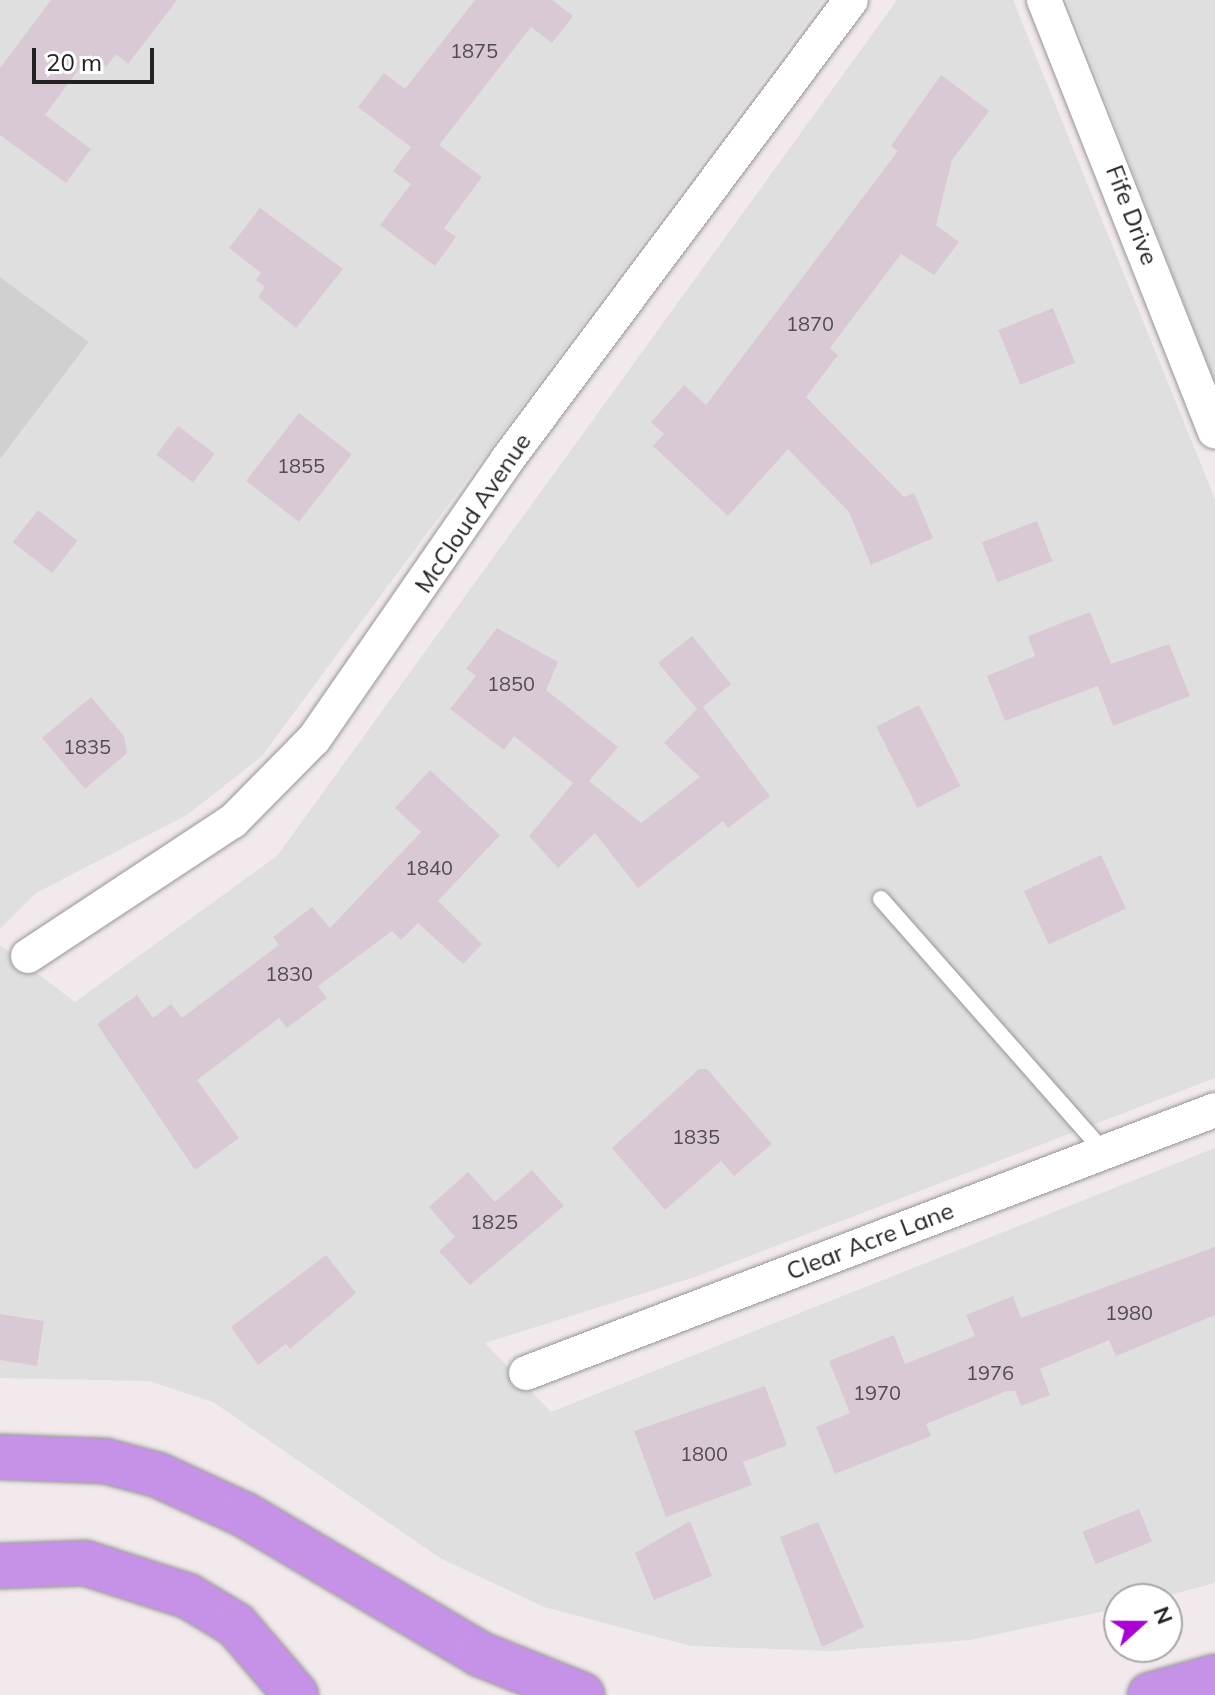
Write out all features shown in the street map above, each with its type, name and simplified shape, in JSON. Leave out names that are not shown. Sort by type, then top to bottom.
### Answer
[{"type":"highway","points":[[0,1457],[105,1461],[158,1475],[245,1515],[480,1654],[582,1695]]},
{"type":"highway","points":[[0,1566],[85,1563],[188,1596],[236,1625],[296,1695]]},
{"type":"highway","points":[[1150,1695],[1215,1677]]},
{"type":"street","name":"McCloud Avenue","points":[[28,956],[233,821],[314,739],[507,460],[851,0]]},
{"type":"street","name":"Fife Drive","points":[[1044,0],[1215,431]]},
{"type":"street","name":"Clear Acre Lane","points":[[526,1373],[1215,1110]]},
{"type":"lane","points":[[881,899],[1103,1151]]},
{"type":"shaded area","points":[[0,0],[823,0],[261,757],[187,815],[36,893],[0,929],[0,459],[89,342],[0,277]]},
{"type":"shaded area","points":[[897,0],[1013,0],[1215,499],[1215,1078],[695,1277],[485,1343],[551,1412],[1215,1148],[1215,1583],[1183,1591],[1183,1583],[1103,1583],[1103,1611],[970,1640],[830,1651],[691,1646],[544,1607],[440,1558],[213,1402],[149,1381],[0,1378],[0,945],[75,1002],[277,856]]},
{"type":"shaded area","points":[[1067,0],[1215,0],[1215,383]]},
{"type":"shaded area","points":[[0,277],[89,342],[0,459]]},
{"type":"building","points":[[51,0],[177,0],[128,64],[116,54],[106,67],[90,54],[45,115],[91,149],[66,183],[0,135],[0,68]]},
{"type":"building","points":[[475,0],[552,0],[573,16],[552,43],[531,27],[439,145],[482,177],[444,228],[456,237],[435,266],[380,225],[411,184],[393,171],[411,147],[358,107],[384,73],[405,89]]},
{"type":"building","points":[[941,75],[989,111],[952,160],[936,225],[959,242],[934,275],[901,254],[830,348],[838,355],[806,397],[904,497],[914,493],[933,538],[871,565],[849,512],[788,449],[728,516],[653,446],[664,434],[651,422],[684,385],[706,405],[898,151],[891,146]]},
{"type":"building","points":[[260,208],[343,269],[296,328],[258,297],[265,287],[256,280],[261,273],[229,248]]},
{"type":"building","points":[[1053,308],[1075,363],[1020,385],[998,330]]},
{"type":"building","points":[[299,413],[352,454],[299,522],[246,481]]},
{"type":"building","points":[[178,426],[215,454],[193,482],[156,455]]},
{"type":"building","points":[[38,510],[77,541],[52,573],[13,542]]},
{"type":"building","points":[[1037,521],[1052,561],[997,582],[982,542]]},
{"type":"building","points":[[1090,612],[1111,664],[1169,644],[1190,696],[1113,726],[1098,686],[1005,721],[987,676],[1035,656],[1028,636]]},
{"type":"building","points":[[497,628],[558,662],[546,690],[618,747],[589,781],[641,823],[700,777],[664,743],[697,709],[658,663],[692,636],[731,684],[703,707],[770,796],[728,828],[723,821],[638,888],[595,833],[558,868],[529,836],[573,783],[514,736],[504,750],[450,709],[476,676],[466,669]]},
{"type":"building","points":[[91,697],[124,736],[127,753],[85,789],[42,738]]},
{"type":"building","points":[[919,705],[960,786],[918,808],[876,727]]},
{"type":"building","points":[[430,770],[500,835],[438,901],[482,944],[463,964],[418,923],[401,940],[392,931],[318,986],[327,998],[287,1028],[279,1018],[197,1080],[239,1138],[195,1170],[97,1024],[137,995],[153,1018],[171,1004],[182,1018],[279,945],[273,937],[312,907],[330,928],[421,832],[395,808]]},
{"type":"building","points":[[1101,855],[1126,908],[1049,944],[1024,891]]},
{"type":"building","points":[[699,1069],[707,1069],[772,1144],[734,1176],[721,1161],[665,1210],[612,1148]]},
{"type":"building","points":[[532,1170],[564,1206],[470,1285],[439,1251],[455,1237],[429,1207],[468,1172],[495,1202]]},
{"type":"building","points":[[1215,1247],[1215,1315],[1116,1356],[1109,1340],[1040,1369],[1050,1395],[1021,1406],[1015,1391],[1007,1391],[926,1424],[931,1436],[835,1474],[816,1427],[850,1413],[829,1361],[894,1335],[905,1364],[975,1336],[966,1315],[1013,1296],[1021,1318]]},
{"type":"building","points":[[326,1255],[356,1293],[290,1349],[286,1344],[258,1365],[231,1327]]},
{"type":"building","points":[[0,1314],[44,1321],[37,1366],[0,1360]]},
{"type":"building","points":[[765,1386],[787,1445],[743,1462],[752,1485],[666,1517],[634,1431]]},
{"type":"building","points":[[1139,1509],[1152,1541],[1096,1564],[1082,1532]]},
{"type":"building","points":[[690,1521],[712,1576],[654,1600],[635,1553]]},
{"type":"building","points":[[818,1522],[864,1627],[822,1647],[780,1537]]}]
